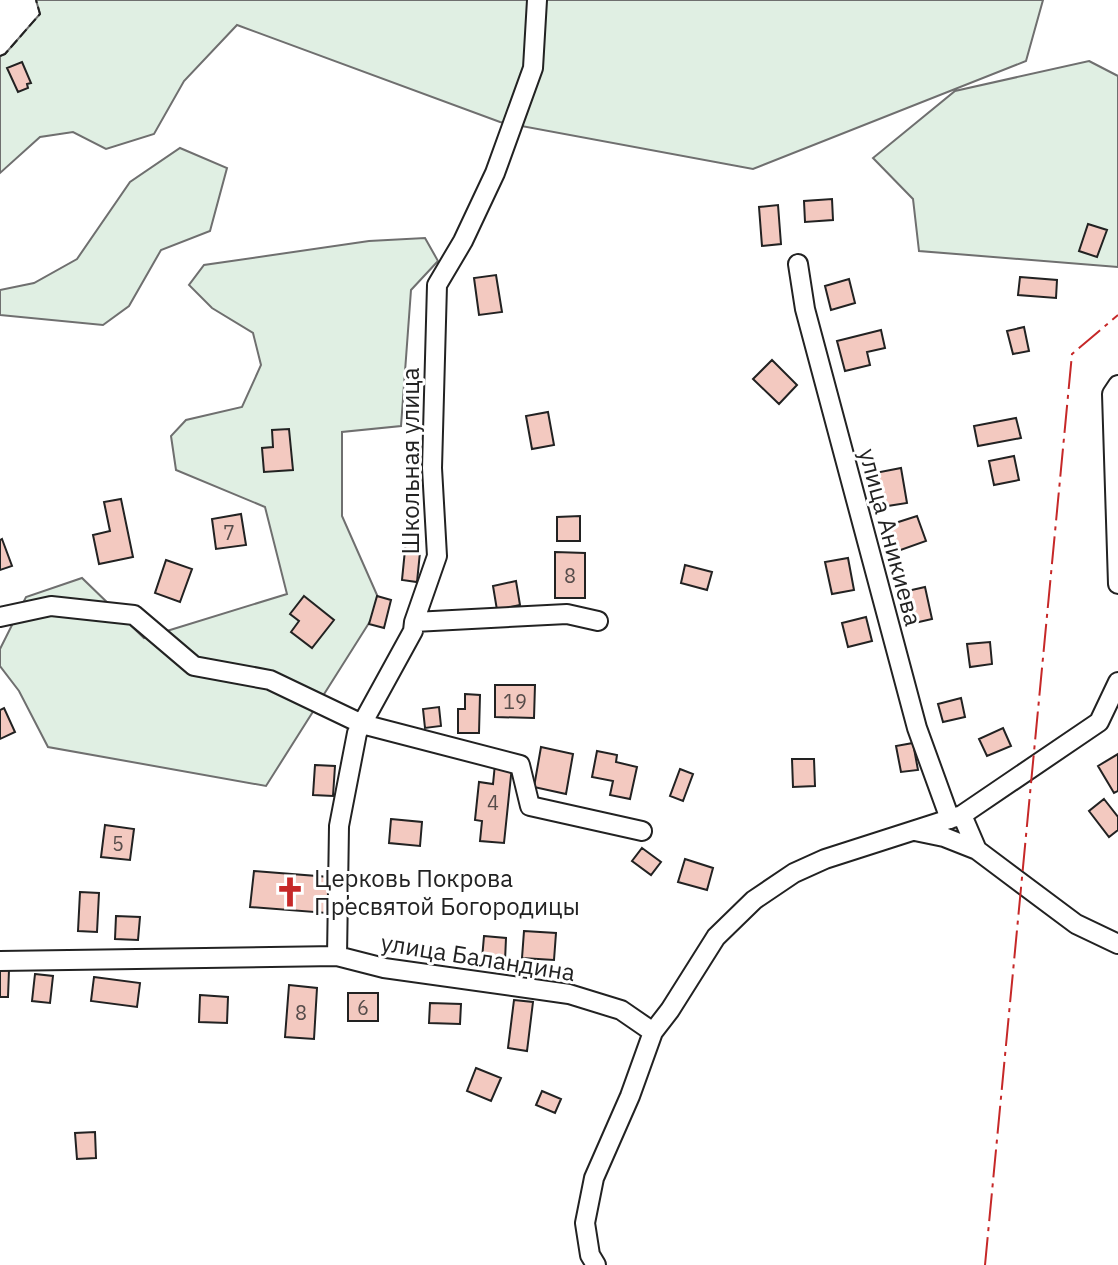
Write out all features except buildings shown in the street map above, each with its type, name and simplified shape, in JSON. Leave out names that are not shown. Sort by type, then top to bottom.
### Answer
[{"type":"street","name":"Школьная улица","points":[[337,956],[339,826],[357,733],[413,631],[437,556],[432,468],[437,285],[463,241],[495,173],[533,68],[537,0]]},
{"type":"street","name":"улица Аникиева","points":[[798,264],[805,309],[917,728],[956,817],[977,850]]},
{"type":"street","points":[[1118,385],[1112,394],[1118,584]]},
{"type":"street","points":[[0,617],[51,606],[134,615],[194,666],[270,680],[362,724],[520,765],[530,806],[642,831]]},
{"type":"street","points":[[414,622],[567,614],[598,621]]},
{"type":"street","points":[[596,1265],[590,1255],[585,1223],[594,1178],[630,1096],[653,1032],[716,937],[754,900],[794,873],[825,859],[956,817],[1099,722],[1114,702],[1118,682]]},
{"type":"street","points":[[913,831],[944,837],[977,850],[1076,924],[1118,944]]},
{"type":"street","name":"улица Баландина","points":[[0,961],[337,956],[384,968],[569,994],[621,1010],[653,1032]]},
{"type":"green space","points":[[36,0],[1043,0],[1026,61],[753,169],[500,122],[237,25],[184,81],[154,134],[106,149],[73,132],[40,137],[0,173],[0,56],[40,14]]},
{"type":"green space","points":[[1089,61],[1118,76],[1118,267],[919,251],[913,199],[873,158],[955,91]]},
{"type":"green space","points":[[180,148],[227,168],[210,231],[161,250],[129,306],[103,325],[0,315],[0,290],[34,283],[77,259],[130,182]]},
{"type":"green space","points":[[425,238],[438,261],[411,290],[401,426],[342,432],[342,516],[381,604],[266,786],[48,747],[19,691],[0,666],[0,649],[26,597],[82,578],[144,638],[287,594],[265,507],[176,470],[171,436],[186,420],[242,407],[261,365],[253,333],[212,308],[189,285],[204,265],[369,241]]},
{"type":"fence","points":[[0,56],[40,14],[36,0]]},
{"type":"power","points":[[985,1265],[1072,354],[1118,315]]},
{"type":"place","name":"Церковь Покрова Пресвятой Богородицы","points":[[290,892]]}]
